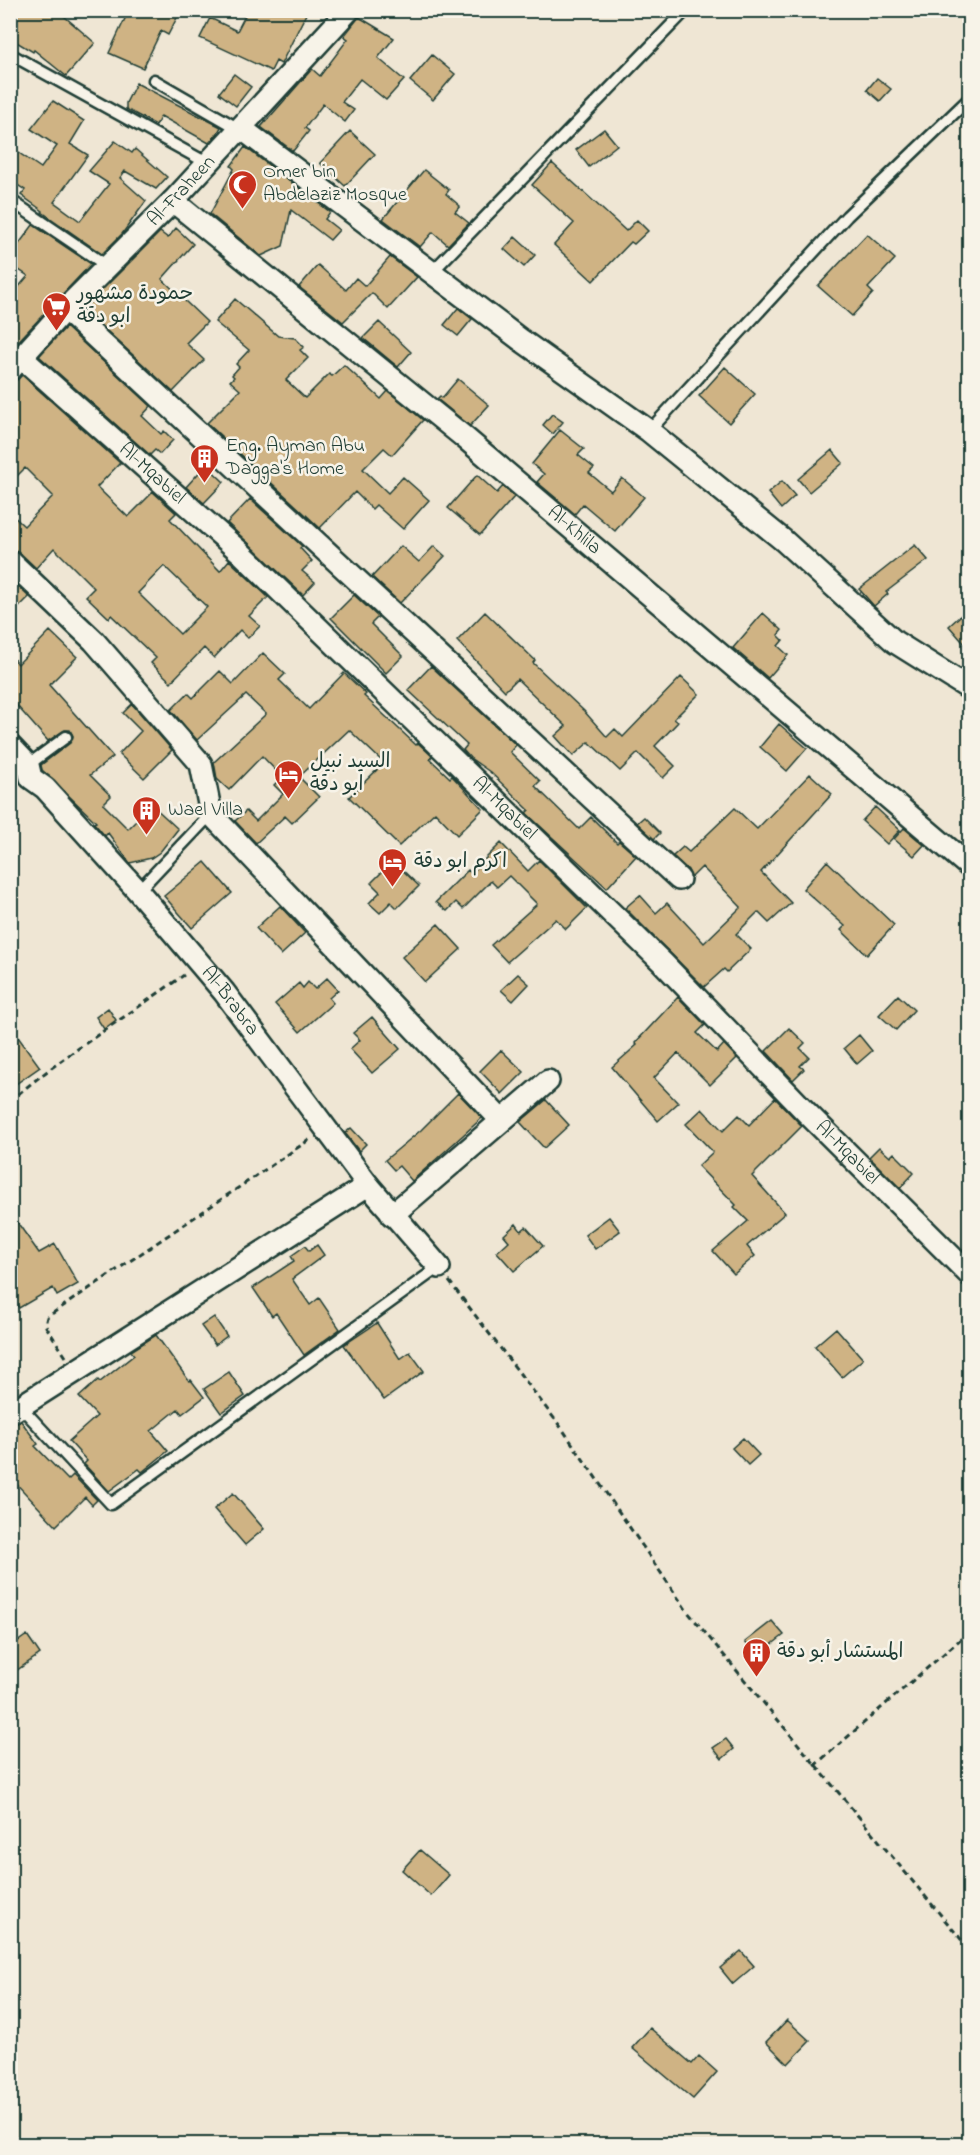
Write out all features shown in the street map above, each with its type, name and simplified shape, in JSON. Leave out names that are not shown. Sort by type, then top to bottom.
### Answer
[{"type":"street","name":"Al-Fraheen","points":[[16,364],[65,309],[173,201],[348,10]]},
{"type":"street","points":[[240,129],[521,340],[649,431],[783,540],[895,642],[969,689]]},
{"type":"street","name":"Al-Khlila","points":[[173,201],[464,437],[969,867]]},
{"type":"street","points":[[65,309],[679,879]]},
{"type":"street","name":"Al-Mqabiel","points":[[16,364],[241,553],[663,963],[807,1113],[969,1275]]},
{"type":"street","points":[[10,561],[94,641],[201,764],[211,814],[501,1120]]},
{"type":"street","name":"Al-Brabra","points":[[10,746],[28,765],[31,778],[45,788],[138,891],[224,992],[368,1185],[439,1268]]},
{"type":"street","points":[[392,1215],[548,1081]]},
{"type":"street","points":[[15,1409],[368,1185]]},
{"type":"lane","points":[[432,272],[686,10]]},
{"type":"lane","points":[[10,54],[207,163]]},
{"type":"lane","points":[[154,80],[240,129]]},
{"type":"lane","points":[[649,431],[847,216],[969,98]]},
{"type":"lane","points":[[10,200],[107,266]]},
{"type":"lane","points":[[28,765],[66,737]]},
{"type":"lane","points":[[138,891],[211,814]]},
{"type":"lane","points":[[15,1409],[111,1504],[439,1268]]},
{"type":"path","points":[[10,1101],[95,1035],[136,1010],[184,974],[196,960]]},
{"type":"path","points":[[76,1371],[45,1325],[47,1317],[326,1129]]},
{"type":"path","points":[[439,1268],[563,1430],[687,1611],[969,1950]]},
{"type":"path","points":[[814,1766],[969,1631]]},
{"type":"building","points":[[20,10],[57,10],[95,43],[66,76],[34,50],[33,52],[10,38],[10,26]]},
{"type":"building","points":[[129,10],[181,10],[168,35],[161,31],[143,68],[109,53]]},
{"type":"building","points":[[248,10],[308,10],[281,64],[276,61],[271,71],[200,38],[210,18],[237,31]]},
{"type":"building","points":[[359,17],[394,38],[378,58],[404,80],[386,100],[360,79],[342,102],[354,110],[345,122],[323,104],[305,128],[309,131],[293,151],[261,127],[312,69],[320,76],[348,39],[344,36]]},
{"type":"building","points":[[432,55],[455,74],[433,100],[410,81]]},
{"type":"building","points":[[234,74],[251,87],[236,106],[219,93]]},
{"type":"building","points":[[877,78],[891,89],[880,101],[867,90]]},
{"type":"building","points":[[136,83],[221,127],[217,134],[209,143],[161,116],[156,125],[126,109],[126,103]]},
{"type":"building","points":[[53,101],[84,121],[70,144],[88,155],[54,202],[80,221],[109,184],[89,171],[115,141],[132,153],[135,149],[167,177],[156,189],[125,171],[120,178],[146,201],[122,234],[102,254],[42,212],[21,195],[25,190],[10,180],[10,147],[41,168],[57,146],[31,129]]},
{"type":"building","points":[[604,129],[617,145],[589,167],[576,150]]},
{"type":"building","points":[[350,131],[375,154],[345,186],[320,163]]},
{"type":"building","points":[[245,147],[330,212],[325,219],[339,230],[330,240],[291,210],[283,246],[261,256],[210,214],[234,169],[231,166]]},
{"type":"building","points":[[552,163],[626,231],[637,220],[648,231],[634,244],[631,242],[593,281],[554,245],[574,223],[532,185]]},
{"type":"building","points":[[424,170],[449,190],[446,194],[460,206],[455,212],[469,223],[448,245],[433,232],[420,247],[383,219]]},
{"type":"building","points":[[33,225],[91,264],[10,350],[10,297],[28,276],[10,264],[10,256]]},
{"type":"building","points":[[176,228],[193,244],[162,279],[207,322],[186,343],[204,360],[173,392],[83,309],[160,232],[168,238]]},
{"type":"building","points":[[867,234],[895,259],[868,288],[873,293],[852,316],[818,286]]},
{"type":"building","points":[[515,237],[535,255],[524,267],[504,249]]},
{"type":"building","points":[[390,257],[417,277],[388,309],[372,293],[343,322],[299,287],[318,265],[346,290],[356,278],[365,286]]},
{"type":"building","points":[[235,299],[278,336],[295,338],[304,347],[300,350],[308,358],[286,380],[305,398],[329,374],[332,376],[344,365],[381,399],[388,391],[423,420],[392,455],[384,448],[363,469],[388,493],[403,477],[429,500],[403,529],[376,505],[372,509],[355,492],[320,528],[207,423],[240,390],[230,381],[239,367],[236,364],[249,350],[215,322]]},
{"type":"building","points":[[458,308],[472,319],[458,336],[444,325]]},
{"type":"building","points":[[379,322],[411,352],[398,367],[363,338]]},
{"type":"building","points":[[66,327],[151,406],[142,416],[161,434],[164,431],[173,440],[160,454],[155,450],[150,455],[39,356]]},
{"type":"building","points":[[725,367],[755,394],[729,423],[699,396]]},
{"type":"building","points":[[22,375],[120,463],[97,487],[128,517],[153,492],[176,513],[170,519],[220,571],[229,560],[268,597],[249,616],[260,626],[248,638],[240,630],[214,658],[204,648],[171,682],[151,663],[156,658],[111,615],[109,618],[86,596],[94,588],[54,548],[36,568],[19,552],[10,549],[10,513],[24,526],[53,496],[25,468],[10,483],[10,382]],"holes":[[[164,566],[207,607],[180,634],[138,593]]]},
{"type":"building","points":[[458,379],[489,405],[470,426],[437,399],[440,396],[442,398]]},
{"type":"building","points":[[552,414],[563,422],[553,434],[543,425]]},
{"type":"building","points":[[560,430],[584,449],[578,455],[594,468],[589,473],[611,491],[622,478],[644,497],[615,531],[583,504],[575,514],[537,482],[544,474],[532,464]]},
{"type":"building","points":[[832,450],[843,463],[809,492],[798,479]]},
{"type":"building","name":"Eng. Ayman Abu Dagga's Home","points":[[206,465],[224,482],[204,503],[186,487]]},
{"type":"building","points":[[477,475],[497,493],[503,486],[514,497],[480,535],[448,508]]},
{"type":"building","points":[[782,481],[795,496],[781,509],[768,493]]},
{"type":"building","points":[[250,499],[302,546],[300,548],[312,561],[302,571],[315,582],[303,595],[227,523]]},
{"type":"building","points":[[915,545],[928,560],[886,592],[888,594],[874,606],[859,589]]},
{"type":"building","points":[[401,546],[419,562],[434,546],[445,556],[400,603],[372,577]]},
{"type":"building","points":[[10,579],[29,597],[10,616]]},
{"type":"building","points":[[354,595],[378,617],[371,624],[403,656],[386,673],[331,618]]},
{"type":"building","points":[[969,608],[969,649],[949,626]]},
{"type":"building","points":[[485,612],[535,660],[533,663],[584,711],[607,737],[615,729],[623,737],[681,677],[699,694],[674,719],[678,722],[655,746],[675,766],[663,778],[638,753],[620,771],[589,742],[573,756],[555,736],[566,726],[517,679],[505,691],[457,641]]},
{"type":"building","points":[[763,613],[782,630],[778,635],[783,640],[778,646],[788,655],[768,678],[733,648]]},
{"type":"building","points":[[50,631],[77,657],[49,685],[113,757],[90,775],[111,796],[103,804],[128,829],[152,805],[178,829],[160,852],[151,858],[130,863],[108,833],[105,836],[94,823],[96,822],[42,770],[41,765],[70,743],[73,736],[70,730],[65,730],[48,741],[10,698],[10,655],[18,664]]},
{"type":"building","points":[[263,653],[285,674],[279,680],[309,709],[344,673],[366,694],[364,696],[416,745],[418,743],[432,756],[430,759],[450,778],[452,776],[483,809],[457,835],[435,812],[399,846],[349,797],[384,763],[349,730],[299,777],[319,797],[292,823],[285,816],[256,843],[235,821],[246,811],[256,821],[283,794],[274,785],[282,777],[262,756],[229,790],[217,779],[214,762],[266,714],[246,695],[197,740],[171,710],[188,693],[193,698],[220,671],[233,684]]},
{"type":"building","points":[[431,666],[516,745],[510,752],[540,781],[535,786],[579,829],[591,817],[617,843],[619,841],[636,856],[607,888],[526,813],[529,810],[490,772],[470,758],[463,750],[467,745],[408,690]]},
{"type":"building","points":[[132,704],[172,750],[144,778],[119,754],[141,731],[123,713]]},
{"type":"building","points":[[779,724],[807,748],[787,771],[760,747]]},
{"type":"building","points":[[810,774],[832,794],[761,872],[791,903],[769,923],[758,912],[736,934],[751,949],[727,972],[724,969],[704,987],[625,908],[640,895],[656,913],[667,903],[704,943],[741,907],[702,867],[691,878],[688,870],[673,856],[683,847],[689,852],[735,808],[757,829]]},
{"type":"building","points":[[875,807],[900,830],[887,844],[862,821]]},
{"type":"building","points":[[644,817],[660,833],[654,839],[637,823]]},
{"type":"building","points":[[904,828],[924,845],[914,856],[894,839]]},
{"type":"building","points":[[501,843],[528,871],[539,860],[587,908],[566,929],[556,919],[507,962],[491,945],[537,904],[509,876],[497,887],[491,881],[463,909],[456,902],[447,911],[436,902],[468,870],[471,873]]},
{"type":"building","points":[[393,861],[419,886],[397,908],[391,902],[380,913],[369,903],[380,892],[371,883]]},
{"type":"building","points":[[827,861],[894,925],[867,955],[841,930],[845,926],[803,889]]},
{"type":"building","points":[[205,862],[232,893],[192,928],[164,896]]},
{"type":"building","points":[[280,906],[305,933],[281,955],[256,928]]},
{"type":"building","points":[[438,924],[461,949],[425,982],[402,957]]},
{"type":"building","points":[[518,974],[529,984],[513,1001],[501,990]]},
{"type":"building","points":[[327,978],[338,990],[329,998],[333,1003],[300,1032],[275,1004],[299,983],[303,988],[308,982],[315,989]]},
{"type":"building","points":[[898,995],[914,1010],[896,1030],[879,1015]]},
{"type":"building","points":[[678,997],[705,1025],[697,1033],[717,1052],[724,1044],[737,1058],[710,1085],[678,1053],[654,1078],[678,1103],[658,1121],[612,1067],[637,1045],[635,1043]]},
{"type":"building","points":[[108,1008],[116,1020],[104,1029],[96,1017]]},
{"type":"building","points":[[372,1017],[400,1049],[372,1073],[350,1049],[360,1040],[353,1033]]},
{"type":"building","points":[[10,1026],[40,1067],[10,1088]]},
{"type":"building","points":[[789,1028],[805,1043],[800,1048],[809,1057],[800,1066],[804,1069],[793,1080],[766,1051]]},
{"type":"building","points":[[859,1035],[872,1051],[857,1064],[844,1048]]},
{"type":"building","points":[[501,1050],[524,1072],[502,1094],[480,1071]]},
{"type":"building","points":[[458,1093],[482,1118],[412,1181],[399,1166],[394,1170],[385,1160],[421,1130]]},
{"type":"building","points":[[775,1098],[802,1126],[752,1176],[785,1213],[747,1246],[755,1256],[734,1274],[713,1251],[748,1221],[734,1207],[736,1205],[698,1166],[713,1152],[686,1124],[702,1109],[723,1131],[739,1115],[749,1125]]},
{"type":"building","points":[[546,1100],[569,1125],[544,1148],[520,1122]]},
{"type":"building","points":[[351,1128],[366,1144],[359,1151],[345,1133]]},
{"type":"building","points":[[879,1147],[890,1157],[894,1153],[914,1173],[900,1188],[869,1157]]},
{"type":"building","points":[[10,1212],[39,1253],[55,1244],[78,1284],[57,1296],[53,1288],[19,1308],[10,1293]]},
{"type":"building","points":[[609,1217],[620,1231],[595,1249],[585,1235]]},
{"type":"building","points":[[516,1224],[521,1231],[526,1227],[543,1246],[514,1271],[497,1252],[509,1241],[504,1235]]},
{"type":"building","points":[[317,1245],[324,1255],[292,1279],[310,1305],[319,1298],[340,1329],[304,1355],[276,1313],[272,1316],[253,1288],[294,1261],[291,1256],[305,1246],[309,1251]]},
{"type":"building","points":[[214,1317],[227,1336],[215,1345],[201,1326]]},
{"type":"building","points":[[377,1323],[400,1359],[410,1352],[424,1371],[384,1400],[344,1345]]},
{"type":"building","points":[[836,1328],[863,1359],[842,1377],[815,1346]]},
{"type":"building","points":[[156,1335],[189,1381],[191,1380],[204,1397],[182,1414],[178,1409],[151,1431],[168,1451],[142,1472],[139,1469],[109,1491],[84,1464],[87,1461],[69,1441],[97,1416],[79,1397],[98,1380],[100,1382],[134,1355],[131,1351]]},
{"type":"building","points":[[229,1372],[245,1396],[221,1413],[204,1389]]},
{"type":"building","points":[[21,1421],[38,1444],[35,1446],[68,1480],[73,1475],[97,1500],[92,1505],[85,1497],[56,1526],[10,1477],[10,1426]]},
{"type":"building","points":[[743,1438],[759,1455],[748,1465],[732,1448]]},
{"type":"building","points":[[233,1493],[264,1529],[245,1545],[214,1509]]},
{"type":"building","points":[[772,1621],[784,1635],[757,1656],[745,1642]]},
{"type":"building","points":[[27,1635],[40,1654],[10,1675],[10,1647]]},
{"type":"building","points":[[726,1739],[734,1749],[722,1759],[713,1748]]},
{"type":"building","points":[[420,1850],[449,1875],[431,1896],[402,1870]]},
{"type":"building","points":[[741,1951],[754,1966],[733,1984],[720,1968]]},
{"type":"building","points":[[787,2020],[810,2041],[788,2064],[766,2042]]},
{"type":"building","points":[[650,2028],[692,2064],[699,2056],[717,2072],[693,2099],[632,2048]]},
{"type":"place","name":"Omer bin Abdelaziz Mosque","points":[[242,210]]},
{"type":"place","name":"حمودة مشهور ابو دقة","points":[[56,332]]},
{"type":"place","name":"Eng. Ayman Abu Dagga's Home","points":[[205,484]]},
{"type":"place","name":"السيد نبيل ابو دقة","points":[[289,800]]},
{"type":"place","name":"Wael Villa","points":[[147,836]]},
{"type":"place","name":"اكرم ابو دقة","points":[[393,888]]},
{"type":"place","name":"المستشار أبو دقة","points":[[756,1678]]}]
